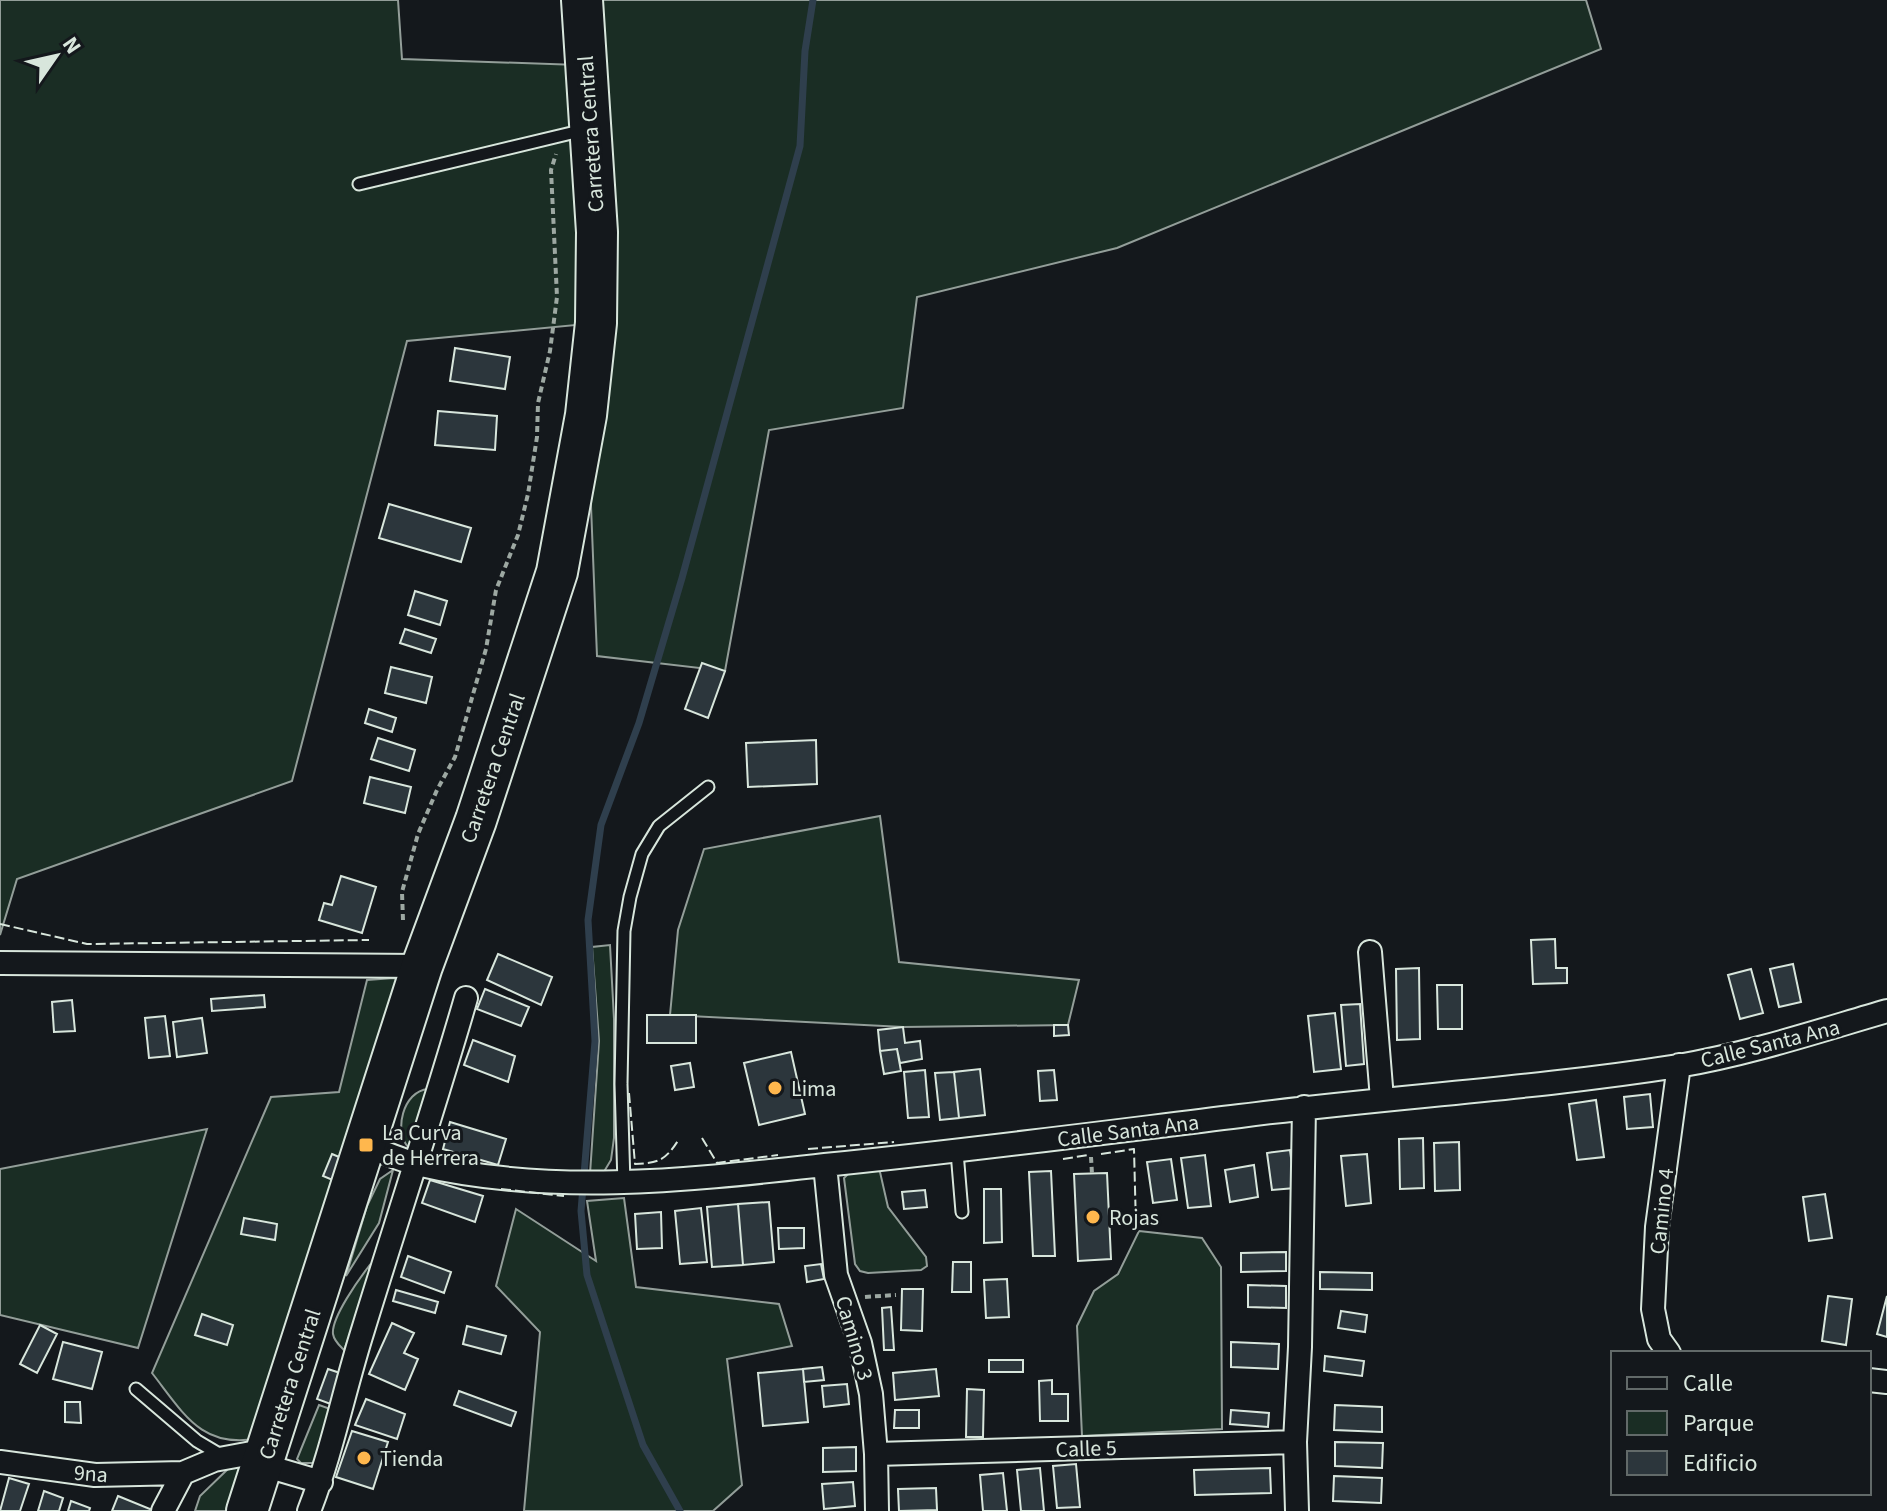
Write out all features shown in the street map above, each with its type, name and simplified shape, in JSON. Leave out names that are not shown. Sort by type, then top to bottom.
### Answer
[{"type":"highway","name":"Carretera Central","points":[[247,1511],[252,1457],[366,1145],[422,966],[476,820],[557,572],[586,415],[596,323],[597,232],[582,0]]},
{"type":"street","points":[[1370,952],[1382,1099]]},
{"type":"street","points":[[0,963],[422,966]]},
{"type":"street","points":[[309,1511],[321,1482],[356,1351],[414,1163],[430,1122],[466,998]]},
{"type":"street","name":"Calle Santa Ana","points":[[366,1145],[414,1163],[494,1178],[616,1184],[725,1177],[957,1152],[1304,1107],[1486,1091],[1679,1065],[1744,1053],[1887,1011]]},
{"type":"street","name":"Camino 4","points":[[1668,1351],[1659,1339],[1653,1309],[1657,1227],[1679,1065]]},
{"type":"street","points":[[1297,1511],[1295,1442],[1300,1347],[1304,1107]]},
{"type":"street","name":"Camino 3","points":[[825,1165],[836,1275],[860,1343],[871,1394],[877,1511]]},
{"type":"street","name":"Calle 5","points":[[876,1454],[1295,1442]]},
{"type":"street","points":[[252,1457],[321,1482]]},
{"type":"street","name":"9na","points":[[0,1462],[95,1475],[183,1473],[252,1457]]},
{"type":"street","points":[[163,1511],[183,1473]]},
{"type":"lane","points":[[359,184],[589,132]]},
{"type":"lane","points":[[616,1184],[624,931],[630,897],[642,854],[659,826],[708,787]]},
{"type":"lane","points":[[957,1152],[962,1212]]},
{"type":"lane","points":[[136,1389],[197,1441],[252,1457]]},
{"type":"path","points":[[422,966],[409,945],[403,920],[402,892],[418,834],[455,757],[469,713],[486,649],[496,590],[518,535],[528,494],[537,437],[538,403],[550,351],[557,297],[551,170],[562,143],[589,132]]},
{"type":"green space","points":[[0,0],[398,0],[402,59],[578,65],[582,0],[1586,0],[1601,49],[1117,248],[917,297],[903,408],[769,430],[725,671],[597,656],[591,506],[596,323],[407,341],[292,781],[17,879],[0,935]]},
{"type":"green space","points":[[880,816],[899,962],[1079,980],[1068,1025],[903,1027],[670,1015],[678,930],[704,849]]},
{"type":"green space","points":[[610,945],[614,1019],[614,1138],[611,1160],[602,1175],[590,1174],[599,1041],[592,947]]},
{"type":"green space","points":[[394,978],[402,981],[260,1438],[223,1439],[209,1434],[185,1415],[152,1373],[271,1097],[339,1092],[367,980]]},
{"type":"green space","points":[[428,1089],[409,1148],[402,1132],[403,1113],[412,1097]]},
{"type":"green space","points":[[207,1129],[138,1348],[0,1315],[0,1169]]},
{"type":"green space","points":[[875,1168],[880,1172],[888,1207],[926,1257],[927,1266],[921,1270],[868,1273],[860,1271],[855,1264],[844,1178],[849,1173]]},
{"type":"green space","points":[[393,1170],[379,1223],[346,1276],[367,1206],[380,1179]]},
{"type":"green space","points":[[624,1198],[636,1287],[779,1304],[792,1346],[727,1359],[742,1485],[713,1511],[524,1511],[540,1332],[496,1286],[516,1209],[596,1261],[587,1201]]},
{"type":"green space","points":[[1139,1231],[1202,1238],[1221,1267],[1222,1429],[1082,1436],[1077,1326],[1094,1291],[1118,1274]]},
{"type":"green space","points":[[369,1266],[370,1281],[344,1350],[333,1334],[336,1318]]},
{"type":"green space","points":[[319,1405],[336,1411],[314,1463],[301,1463],[297,1459]]},
{"type":"green space","points":[[244,1465],[236,1511],[195,1511],[200,1496],[230,1467]]},
{"type":"building","points":[[455,348],[510,357],[505,389],[450,381]]},
{"type":"building","points":[[438,411],[497,416],[495,450],[435,445]]},
{"type":"building","points":[[389,504],[471,528],[461,562],[379,538]]},
{"type":"building","points":[[415,591],[447,601],[440,625],[408,615]]},
{"type":"building","points":[[405,629],[436,639],[431,653],[400,643]]},
{"type":"building","points":[[702,663],[725,671],[708,718],[685,709]]},
{"type":"building","points":[[391,667],[432,677],[426,703],[385,693]]},
{"type":"building","points":[[369,709],[396,718],[392,732],[365,723]]},
{"type":"building","points":[[378,738],[415,750],[409,771],[371,759]]},
{"type":"building","points":[[816,740],[817,784],[748,787],[746,743]]},
{"type":"building","points":[[370,777],[411,787],[405,813],[364,803]]},
{"type":"building","points":[[341,876],[376,887],[362,933],[319,920],[324,903],[332,905]]},
{"type":"building","points":[[1555,939],[1556,968],[1567,968],[1567,983],[1533,984],[1531,940]]},
{"type":"building","points":[[498,954],[552,977],[541,1005],[487,980]]},
{"type":"building","points":[[1793,964],[1801,1002],[1779,1007],[1770,969]]},
{"type":"building","points":[[1419,968],[1420,1039],[1397,1040],[1396,969]]},
{"type":"building","points":[[1751,969],[1763,1013],[1740,1019],[1728,975]]},
{"type":"building","points":[[1437,985],[1462,985],[1462,1029],[1438,1029]]},
{"type":"building","points":[[485,989],[529,1007],[521,1026],[477,1009]]},
{"type":"building","points":[[264,995],[265,1007],[212,1011],[211,999]]},
{"type":"building","points":[[72,1000],[75,1031],[54,1032],[52,1002]]},
{"type":"building","points":[[1360,1004],[1364,1064],[1346,1066],[1341,1005]]},
{"type":"building","points":[[1335,1013],[1341,1069],[1314,1072],[1308,1016]]},
{"type":"building","points":[[647,1015],[696,1015],[696,1043],[647,1043]]},
{"type":"building","points":[[165,1016],[170,1056],[149,1058],[145,1018]]},
{"type":"building","points":[[202,1018],[207,1053],[177,1057],[173,1022]]},
{"type":"building","points":[[1054,1025],[1068,1025],[1069,1035],[1054,1036]]},
{"type":"building","points":[[903,1027],[905,1043],[920,1041],[922,1059],[900,1063],[897,1049],[880,1051],[878,1030]]},
{"type":"building","points":[[473,1040],[515,1056],[508,1082],[464,1065]]},
{"type":"building","points":[[897,1049],[901,1071],[884,1074],[880,1051]]},
{"type":"building","name":"Lima","points":[[791,1052],[805,1114],[759,1125],[744,1063]]},
{"type":"building","points":[[690,1063],[694,1087],[675,1090],[671,1066]]},
{"type":"building","points":[[980,1069],[985,1115],[959,1118],[954,1072]]},
{"type":"building","points":[[925,1070],[929,1117],[908,1118],[904,1072]]},
{"type":"building","points":[[1054,1070],[1057,1100],[1040,1101],[1038,1071]]},
{"type":"building","points":[[954,1072],[959,1118],[940,1120],[935,1073]]},
{"type":"building","points":[[1650,1094],[1653,1127],[1627,1129],[1624,1097]]},
{"type":"building","points":[[1596,1100],[1604,1157],[1577,1160],[1569,1104]]},
{"type":"building","points":[[450,1122],[506,1139],[498,1165],[443,1149]]},
{"type":"building","points":[[1423,1138],[1424,1188],[1400,1189],[1399,1139]]},
{"type":"building","points":[[1459,1142],[1460,1190],[1435,1191],[1434,1143]]},
{"type":"building","points":[[1290,1150],[1295,1188],[1272,1190],[1267,1153]]},
{"type":"building","points":[[332,1154],[344,1159],[335,1181],[323,1176]]},
{"type":"building","points":[[1367,1154],[1371,1203],[1346,1206],[1341,1156]]},
{"type":"building","points":[[1205,1155],[1211,1206],[1188,1208],[1181,1158]]},
{"type":"building","points":[[1171,1159],[1177,1200],[1153,1203],[1147,1162]]},
{"type":"building","points":[[1254,1165],[1258,1197],[1230,1202],[1225,1170]]},
{"type":"building","points":[[1051,1171],[1055,1256],[1033,1256],[1029,1172]]},
{"type":"building","name":"Rojas","points":[[1107,1173],[1111,1259],[1078,1261],[1074,1174]]},
{"type":"building","points":[[430,1180],[483,1196],[475,1222],[422,1203]]},
{"type":"building","points":[[984,1189],[1001,1189],[1002,1242],[984,1243]]},
{"type":"building","points":[[925,1190],[927,1207],[904,1209],[902,1192]]},
{"type":"building","points":[[1825,1194],[1832,1238],[1809,1241],[1803,1197]]},
{"type":"building","points":[[769,1202],[774,1262],[743,1265],[738,1204]]},
{"type":"building","points":[[738,1204],[743,1265],[712,1267],[707,1207]]},
{"type":"building","points":[[701,1208],[707,1262],[680,1264],[675,1211]]},
{"type":"building","points":[[661,1212],[662,1248],[637,1249],[635,1214]]},
{"type":"building","points":[[244,1218],[277,1224],[275,1240],[241,1234]]},
{"type":"building","points":[[778,1228],[804,1228],[804,1248],[779,1249]]},
{"type":"building","points":[[1286,1252],[1286,1271],[1241,1272],[1241,1253]]},
{"type":"building","points":[[408,1256],[451,1272],[444,1293],[401,1277]]},
{"type":"building","points":[[953,1262],[971,1262],[971,1292],[952,1292]]},
{"type":"building","points":[[821,1264],[824,1279],[807,1282],[805,1266]]},
{"type":"building","points":[[1320,1272],[1372,1273],[1372,1290],[1320,1289]]},
{"type":"building","points":[[1007,1279],[1009,1317],[986,1318],[984,1280]]},
{"type":"building","points":[[1248,1285],[1286,1286],[1286,1308],[1248,1307]]},
{"type":"building","points":[[902,1289],[923,1289],[922,1331],[901,1330]]},
{"type":"building","points":[[396,1290],[438,1302],[435,1313],[393,1301]]},
{"type":"building","points":[[1828,1296],[1852,1299],[1846,1345],[1822,1341]]},
{"type":"building","points":[[1887,1296],[1887,1337],[1877,1334]]},
{"type":"building","points":[[891,1307],[894,1350],[884,1350],[882,1308]]},
{"type":"building","points":[[1341,1311],[1367,1315],[1365,1332],[1338,1328]]},
{"type":"building","points":[[202,1314],[233,1325],[227,1345],[195,1335]]},
{"type":"building","points":[[392,1323],[414,1333],[404,1353],[418,1359],[405,1390],[369,1374]]},
{"type":"building","points":[[40,1325],[57,1334],[37,1373],[20,1364]]},
{"type":"building","points":[[467,1326],[506,1336],[501,1354],[463,1344]]},
{"type":"building","points":[[63,1342],[102,1352],[92,1389],[53,1379]]},
{"type":"building","points":[[1231,1342],[1279,1344],[1278,1369],[1231,1367]]},
{"type":"building","points":[[1325,1356],[1364,1361],[1362,1376],[1324,1371]]},
{"type":"building","points":[[989,1360],[1023,1360],[1023,1372],[989,1372]]},
{"type":"building","points":[[822,1367],[824,1380],[804,1382],[803,1369]]},
{"type":"building","points":[[328,1369],[346,1375],[336,1406],[317,1399]]},
{"type":"building","points":[[803,1369],[808,1422],[763,1426],[758,1373]]},
{"type":"building","points":[[936,1369],[939,1396],[895,1400],[893,1373]]},
{"type":"building","points":[[1052,1380],[1052,1394],[1068,1394],[1068,1421],[1040,1421],[1039,1381]]},
{"type":"building","points":[[847,1384],[849,1404],[824,1407],[822,1386]]},
{"type":"building","points":[[967,1389],[984,1390],[983,1437],[966,1437]]},
{"type":"building","points":[[459,1391],[516,1412],[511,1426],[454,1405]]},
{"type":"building","points":[[366,1399],[405,1414],[397,1439],[355,1425]]},
{"type":"building","points":[[65,1402],[80,1402],[81,1423],[65,1422]]},
{"type":"building","points":[[1335,1405],[1382,1407],[1382,1432],[1334,1430]]},
{"type":"building","points":[[895,1410],[919,1410],[919,1428],[894,1428]]},
{"type":"building","points":[[1231,1410],[1269,1413],[1268,1427],[1230,1424]]},
{"type":"building","points":[[352,1431],[388,1442],[373,1489],[336,1477]]},
{"type":"building","points":[[1335,1442],[1383,1443],[1382,1468],[1335,1466]]},
{"type":"building","points":[[856,1447],[856,1471],[823,1472],[823,1448]]},
{"type":"building","points":[[1076,1464],[1080,1507],[1057,1508],[1053,1466]]},
{"type":"building","points":[[1040,1468],[1044,1511],[1021,1511],[1017,1470]]},
{"type":"building","points":[[1270,1468],[1271,1493],[1195,1495],[1194,1470]]},
{"type":"building","points":[[1003,1473],[1007,1511],[983,1511],[980,1475]]},
{"type":"building","points":[[1334,1476],[1382,1478],[1381,1503],[1333,1501]]},
{"type":"building","points":[[9,1478],[29,1484],[20,1511],[0,1511]]},
{"type":"building","points":[[853,1482],[855,1506],[824,1509],[822,1484]]},
{"type":"building","points":[[936,1488],[937,1510],[899,1511],[898,1489]]},
{"type":"building","points":[[44,1491],[63,1498],[59,1511],[38,1511]]},
{"type":"building","points":[[118,1496],[150,1509],[112,1511]]},
{"type":"building","points":[[71,1501],[90,1508],[89,1511],[68,1511]]},
{"type":"waterway","points":[[680,1511],[643,1445],[587,1275],[581,1211],[595,1041],[588,920],[601,825],[639,723],[682,578],[800,146],[805,51],[813,0]]},
{"type":"fence","points":[[0,924],[87,944],[369,940]]},
{"type":"fence","points":[[629,1093],[635,1164],[661,1159],[679,1139]]},
{"type":"fence","points":[[702,1138],[717,1163],[778,1155]]},
{"type":"fence","points":[[808,1149],[894,1142]]},
{"type":"fence","points":[[1101,1154],[1134,1149],[1136,1227]]},
{"type":"fence","points":[[1063,1159],[1088,1155]]},
{"type":"fence","points":[[501,1189],[564,1196]]},
{"type":"place","name":"Lima","points":[[775,1088]]},
{"type":"place","name":"La Curva de Herrera","points":[[366,1145]]},
{"type":"place","name":"Rojas","points":[[1093,1217]]},
{"type":"place","name":"Tienda","points":[[364,1458]]}]
